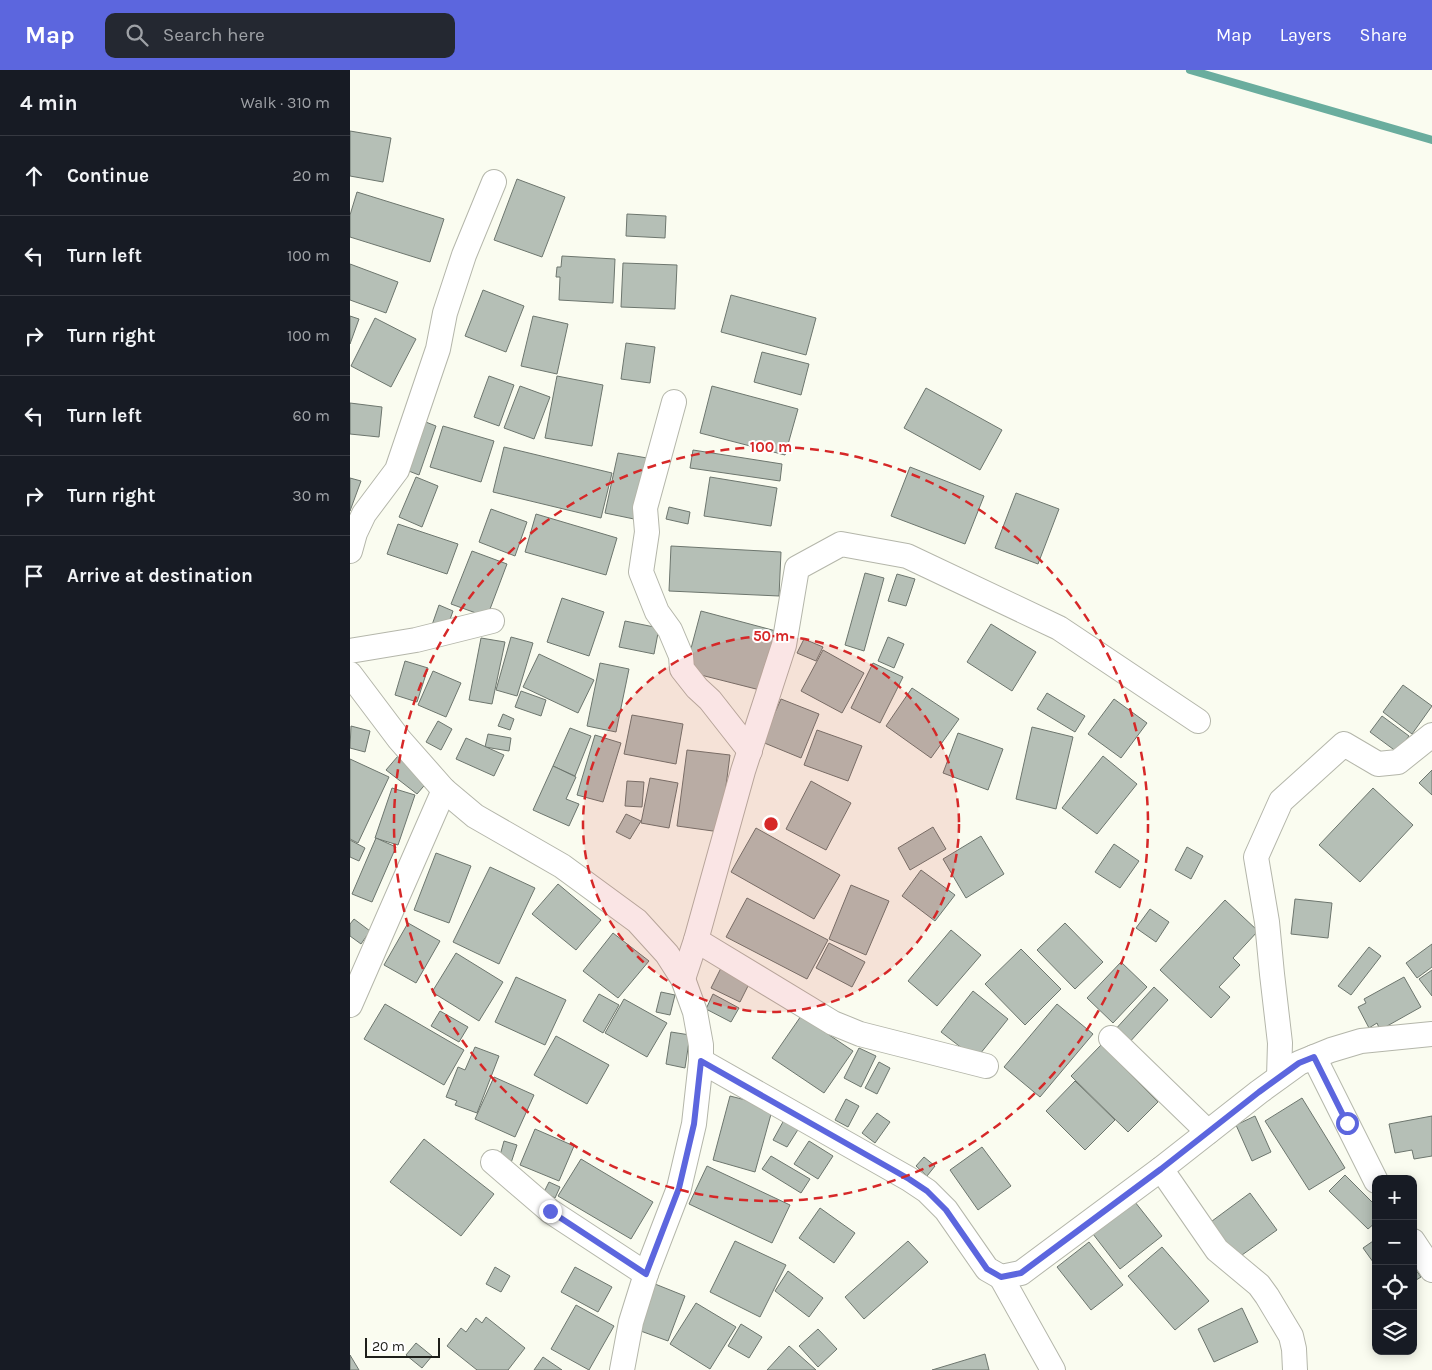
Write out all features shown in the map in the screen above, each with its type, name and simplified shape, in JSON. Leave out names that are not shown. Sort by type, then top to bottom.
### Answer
[{"type":"street","points":[[350,551],[364,514],[397,470],[438,349],[445,313],[464,255],[494,182]]},
{"type":"street","points":[[674,402],[645,508],[647,532],[640,572],[657,612],[670,630],[681,656],[682,669],[697,688],[710,700],[750,751]]},
{"type":"street","points":[[682,979],[696,940],[743,771],[784,645],[797,568],[841,544],[907,556],[1060,628],[1198,721]]},
{"type":"street","points":[[350,651],[416,640],[492,621]]},
{"type":"street","points":[[350,674],[399,739],[444,790],[476,816],[562,866],[636,921],[667,954],[682,979],[695,1012],[701,1045],[701,1061],[694,1124],[679,1188],[646,1274],[631,1322],[622,1370]]},
{"type":"street","points":[[1280,1077],[1280,1043],[1267,922],[1256,857],[1281,800],[1344,744],[1378,764],[1398,762],[1432,735]]},
{"type":"street","points":[[350,1005],[444,790]]},
{"type":"street","points":[[696,940],[833,1023],[860,1034],[986,1066]]},
{"type":"street","points":[[1001,1277],[1021,1273],[1299,1063],[1331,1050],[1361,1042],[1432,1034]]},
{"type":"street","points":[[1111,1038],[1208,1132]]},
{"type":"street","points":[[1314,1057],[1373,1175]]},
{"type":"street","points":[[701,1061],[927,1191],[946,1210],[987,1269],[1001,1277],[1053,1370]]},
{"type":"street","points":[[492,1162],[550,1211],[646,1274]]},
{"type":"street","points":[[1161,1169],[1217,1250],[1260,1285],[1291,1336],[1294,1348],[1295,1370]]},
{"type":"street","points":[[1417,1246],[1432,1270]]},
{"type":"building","points":[[350,131],[391,138],[383,182],[350,176]]},
{"type":"building","points":[[517,179],[565,197],[542,257],[494,240]]},
{"type":"building","points":[[357,192],[444,219],[430,262],[350,237],[350,215]]},
{"type":"building","points":[[627,214],[666,216],[665,238],[626,236]]},
{"type":"building","points":[[562,256],[615,259],[613,303],[559,300],[560,277],[556,277],[557,267],[561,267]]},
{"type":"building","points":[[623,263],[677,265],[675,309],[621,307]]},
{"type":"building","points":[[350,264],[398,282],[386,313],[350,300]]},
{"type":"building","points":[[483,290],[524,306],[506,352],[465,336]]},
{"type":"building","points":[[731,295],[816,318],[806,355],[721,332]]},
{"type":"building","points":[[350,316],[359,319],[350,344]]},
{"type":"building","points":[[533,316],[568,324],[557,374],[521,366]]},
{"type":"building","points":[[375,318],[416,339],[391,387],[351,366]]},
{"type":"building","points":[[626,343],[655,347],[650,383],[621,379]]},
{"type":"building","points":[[762,352],[809,364],[801,395],[754,382]]},
{"type":"building","points":[[489,376],[514,385],[499,426],[474,417]]},
{"type":"building","points":[[557,376],[603,385],[592,446],[545,438]]},
{"type":"building","points":[[520,386],[550,397],[534,439],[504,428]]},
{"type":"building","points":[[712,386],[798,409],[785,455],[700,433]]},
{"type":"building","points":[[926,388],[1002,430],[980,470],[904,428]]},
{"type":"building","points":[[350,403],[382,407],[379,437],[350,434]]},
{"type":"building","points":[[418,419],[436,426],[419,475],[401,468]]},
{"type":"building","points":[[443,426],[494,441],[481,482],[430,467]]},
{"type":"building","points":[[504,447],[612,473],[601,518],[493,492]]},
{"type":"building","points":[[693,450],[782,464],[780,481],[690,468]]},
{"type":"building","points":[[618,453],[647,458],[634,519],[605,513]]},
{"type":"building","points":[[910,467],[984,496],[965,544],[891,516]]},
{"type":"building","points":[[416,477],[438,486],[422,527],[399,517]]},
{"type":"building","points":[[710,477],[777,488],[771,526],[704,516]]},
{"type":"building","points":[[350,478],[361,481],[350,511]]},
{"type":"building","points":[[1016,493],[1059,509],[1038,564],[995,548]]},
{"type":"building","points":[[669,507],[690,512],[688,524],[666,519]]},
{"type":"building","points":[[491,509],[527,522],[515,556],[479,542]]},
{"type":"building","points":[[536,514],[617,538],[606,575],[525,552]]},
{"type":"building","points":[[398,524],[458,544],[447,574],[387,554]]},
{"type":"building","points":[[671,546],[781,552],[779,596],[669,591]]},
{"type":"building","points":[[472,551],[507,564],[487,617],[451,604]]},
{"type":"building","points":[[865,573],[884,578],[864,651],[845,645]]},
{"type":"building","points":[[897,574],[915,579],[906,606],[888,601]]},
{"type":"building","points":[[562,598],[604,612],[589,656],[547,642]]},
{"type":"building","points":[[439,605],[453,611],[446,631],[432,625]]},
{"type":"building","points":[[701,611],[776,631],[760,690],[685,671]]},
{"type":"building","points":[[625,621],[659,628],[654,654],[619,647]]},
{"type":"building","points":[[991,624],[1036,652],[1012,691],[967,662]]},
{"type":"building","points":[[511,637],[533,643],[517,696],[496,690]]},
{"type":"building","points":[[888,637],[904,644],[894,668],[878,661]]},
{"type":"building","points":[[481,638],[505,642],[492,704],[469,700]]},
{"type":"building","points":[[804,639],[823,647],[816,661],[797,653]]},
{"type":"building","points":[[823,650],[864,673],[842,713],[801,691]]},
{"type":"building","points":[[539,654],[594,680],[578,713],[523,687]]},
{"type":"building","points":[[405,661],[428,668],[417,702],[395,695]]},
{"type":"building","points":[[600,663],[629,669],[616,732],[587,726]]},
{"type":"building","points":[[873,663],[903,677],[880,723],[851,708]]},
{"type":"building","points":[[433,671],[461,683],[446,717],[418,705]]},
{"type":"building","points":[[1403,685],[1432,706],[1412,734],[1383,712]]},
{"type":"building","points":[[912,688],[959,719],[931,758],[886,726]]},
{"type":"building","points":[[521,691],[546,700],[541,716],[515,707]]},
{"type":"building","points":[[1047,693],[1085,716],[1075,732],[1037,709]]},
{"type":"building","points":[[781,699],[819,714],[801,758],[762,742]]},
{"type":"building","points":[[1114,699],[1147,723],[1121,758],[1088,734]]},
{"type":"building","points":[[503,714],[514,719],[510,730],[498,726]]},
{"type":"building","points":[[632,715],[683,724],[676,764],[624,754]]},
{"type":"building","points":[[1382,716],[1409,736],[1397,752],[1370,732]]},
{"type":"building","points":[[438,721],[452,729],[441,750],[426,742]]},
{"type":"building","points":[[351,726],[370,731],[365,752],[350,748]]},
{"type":"building","points":[[1032,727],[1073,737],[1056,809],[1016,799]]},
{"type":"building","points":[[570,728],[591,736],[575,776],[553,766]]},
{"type":"building","points":[[817,730],[862,746],[848,781],[804,765]]},
{"type":"building","points":[[958,733],[1003,749],[988,790],[943,773]]},
{"type":"building","points":[[488,734],[511,738],[509,751],[485,747]]},
{"type":"building","points":[[595,735],[621,743],[603,802],[577,795]]},
{"type":"building","points":[[466,738],[504,755],[494,776],[456,759]]},
{"type":"building","points":[[687,750],[730,755],[720,832],[677,826]]},
{"type":"building","points":[[398,756],[429,780],[417,794],[386,770]]},
{"type":"building","points":[[1103,756],[1137,784],[1097,834],[1062,808]]},
{"type":"building","points":[[350,759],[389,777],[358,843],[350,839]]},
{"type":"building","points":[[553,766],[576,777],[566,799],[579,804],[569,826],[533,810]]},
{"type":"building","points":[[1432,770],[1432,795],[1419,783]]},
{"type":"building","points":[[650,778],[678,783],[669,828],[641,823]]},
{"type":"building","points":[[627,781],[644,782],[642,807],[625,806]]},
{"type":"building","points":[[811,781],[851,803],[826,850],[786,829]]},
{"type":"building","points":[[392,788],[415,795],[398,845],[375,838]]},
{"type":"building","points":[[1373,788],[1413,825],[1360,882],[1319,845]]},
{"type":"building","points":[[626,814],[641,821],[630,839],[616,832]]},
{"type":"building","points":[[933,827],[946,849],[910,870],[898,848]]},
{"type":"building","points":[[756,828],[840,875],[814,919],[731,872]]},
{"type":"building","points":[[981,836],[1004,874],[966,898],[943,859]]},
{"type":"building","points":[[376,838],[396,847],[372,902],[352,894]]},
{"type":"building","points":[[350,840],[365,848],[359,861],[350,857]]},
{"type":"building","points":[[1114,844],[1139,861],[1120,888],[1095,872]]},
{"type":"building","points":[[1187,847],[1203,856],[1191,879],[1175,870]]},
{"type":"building","points":[[436,853],[471,866],[449,923],[414,910]]},
{"type":"building","points":[[490,867],[535,888],[499,964],[453,942]]},
{"type":"building","points":[[921,870],[955,895],[935,921],[902,896]]},
{"type":"building","points":[[558,884],[601,920],[576,950],[532,914]]},
{"type":"building","points":[[851,885],[889,901],[866,955],[829,939]]},
{"type":"building","points":[[747,898],[828,940],[807,979],[726,937]]},
{"type":"building","points":[[1295,899],[1332,903],[1328,938],[1291,934]]},
{"type":"building","points":[[1225,900],[1258,931],[1233,958],[1240,965],[1219,987],[1230,997],[1211,1018],[1160,970]]},
{"type":"building","points":[[1150,909],[1169,922],[1156,942],[1136,928]]},
{"type":"building","points":[[354,919],[370,931],[361,944],[350,936],[350,924]]},
{"type":"building","points":[[408,923],[440,941],[416,983],[384,965]]},
{"type":"building","points":[[1065,923],[1103,962],[1075,989],[1037,950]]},
{"type":"building","points":[[951,930],[981,955],[937,1006],[908,981]]},
{"type":"building","points":[[613,933],[649,961],[618,998],[583,971]]},
{"type":"building","points":[[829,943],[865,962],[852,987],[816,968]]},
{"type":"building","points":[[1432,944],[1432,967],[1417,978],[1406,963]]},
{"type":"building","points":[[1369,947],[1381,956],[1351,995],[1338,986]]},
{"type":"building","points":[[1021,949],[1061,989],[1025,1025],[985,984]]},
{"type":"building","points":[[456,953],[503,982],[479,1021],[432,992]]},
{"type":"building","points":[[1121,962],[1147,987],[1113,1023],[1087,998]]},
{"type":"building","points":[[722,966],[751,980],[740,1002],[711,988]]},
{"type":"building","points":[[1432,970],[1432,996],[1419,979]]},
{"type":"building","points":[[516,977],[566,1000],[545,1045],[495,1022]]},
{"type":"building","points":[[1404,977],[1421,1007],[1380,1030],[1377,1023],[1369,1028],[1358,1007],[1366,1003],[1364,999]]},
{"type":"building","points":[[1154,987],[1168,1000],[1127,1045],[1113,1032]]},
{"type":"building","points":[[973,991],[1008,1019],[976,1059],[941,1032]]},
{"type":"building","points":[[661,992],[675,995],[670,1015],[656,1012]]},
{"type":"building","points":[[599,994],[619,1005],[603,1033],[583,1021]]},
{"type":"building","points":[[713,994],[739,1008],[731,1022],[706,1009]]},
{"type":"building","points":[[624,999],[667,1023],[647,1057],[605,1033]]},
{"type":"building","points":[[385,1004],[464,1050],[444,1085],[364,1039]]},
{"type":"building","points":[[1057,1004],[1093,1034],[1040,1097],[1004,1067]]},
{"type":"building","points":[[440,1011],[468,1027],[459,1042],[431,1026]]},
{"type":"building","points":[[801,1016],[853,1051],[824,1093],[772,1058]]},
{"type":"building","points":[[671,1032],[690,1035],[685,1068],[666,1064]]},
{"type":"building","points":[[556,1036],[609,1065],[587,1104],[534,1075]]},
{"type":"building","points":[[1101,1045],[1158,1102],[1128,1132],[1071,1076]]},
{"type":"building","points":[[475,1047],[499,1056],[477,1113],[455,1105],[457,1101],[446,1097],[458,1067],[465,1070]]},
{"type":"building","points":[[859,1048],[876,1056],[861,1087],[844,1078]]},
{"type":"building","points":[[879,1062],[890,1068],[877,1094],[865,1088]]},
{"type":"building","points":[[494,1077],[534,1095],[515,1137],[475,1119]]},
{"type":"building","points":[[1075,1081],[1115,1120],[1085,1150],[1046,1111]]},
{"type":"building","points":[[730,1096],[773,1107],[755,1172],[713,1160]]},
{"type":"building","points":[[1302,1098],[1345,1168],[1309,1190],[1265,1121]]},
{"type":"building","points":[[846,1099],[859,1106],[848,1127],[835,1120]]},
{"type":"building","points":[[877,1113],[890,1122],[875,1143],[862,1133]]},
{"type":"building","points":[[1255,1116],[1271,1152],[1252,1161],[1236,1125]]},
{"type":"building","points":[[1432,1116],[1432,1156],[1414,1159],[1412,1150],[1395,1153],[1389,1124]]},
{"type":"building","points":[[784,1120],[799,1128],[787,1147],[773,1140]]},
{"type":"building","points":[[535,1129],[574,1146],[559,1181],[520,1165]]},
{"type":"building","points":[[424,1139],[494,1194],[461,1236],[390,1182]]},
{"type":"building","points":[[504,1141],[517,1145],[511,1163],[499,1159]]},
{"type":"building","points":[[809,1141],[833,1156],[818,1179],[794,1164]]},
{"type":"building","points":[[982,1147],[1011,1186],[978,1210],[950,1170]]},
{"type":"building","points":[[771,1156],[810,1179],[801,1193],[762,1169]]},
{"type":"building","points":[[924,1157],[935,1166],[927,1176],[916,1166]]},
{"type":"building","points":[[581,1159],[653,1202],[631,1239],[558,1196]]},
{"type":"building","points":[[707,1166],[790,1205],[772,1243],[689,1204]]},
{"type":"building","points":[[1345,1175],[1372,1202],[1372,1226],[1368,1229],[1329,1191]]},
{"type":"building","points":[[549,1182],[560,1187],[555,1198],[544,1192]]},
{"type":"building","points":[[1250,1193],[1277,1230],[1235,1260],[1208,1224]]},
{"type":"building","points":[[1135,1202],[1162,1236],[1120,1269],[1093,1234]]},
{"type":"building","points":[[820,1208],[855,1233],[834,1263],[799,1238]]},
{"type":"building","points":[[735,1241],[786,1265],[760,1317],[710,1292]]},
{"type":"building","points":[[908,1241],[928,1262],[864,1319],[845,1297]]},
{"type":"building","points":[[1089,1242],[1123,1285],[1091,1310],[1057,1267]]},
{"type":"building","points":[[1372,1242],[1372,1260],[1363,1248]]},
{"type":"building","points":[[1162,1247],[1209,1301],[1175,1330],[1128,1276]]},
{"type":"building","points":[[495,1267],[510,1276],[501,1292],[486,1284]]},
{"type":"building","points":[[575,1267],[612,1287],[598,1312],[561,1292]]},
{"type":"building","points":[[788,1271],[823,1298],[809,1317],[775,1291]]},
{"type":"building","points":[[1417,1272],[1421,1277],[1417,1280]]},
{"type":"building","points":[[655,1284],[685,1296],[668,1341],[638,1330]]},
{"type":"building","points":[[696,1303],[736,1327],[710,1369],[670,1344]]},
{"type":"building","points":[[576,1305],[614,1326],[589,1370],[551,1349]]},
{"type":"building","points":[[1242,1308],[1258,1342],[1214,1362],[1198,1329]]},
{"type":"building","points":[[486,1317],[525,1348],[508,1370],[477,1370],[447,1346],[461,1328],[466,1332],[476,1318],[482,1323]]},
{"type":"building","points":[[741,1324],[762,1337],[749,1358],[728,1346]]},
{"type":"building","points":[[818,1329],[837,1349],[818,1367],[799,1346]]},
{"type":"building","points":[[416,1343],[432,1356],[422,1368],[406,1355]]},
{"type":"building","points":[[789,1346],[816,1370],[767,1370]]},
{"type":"building","points":[[985,1354],[989,1370],[932,1370]]},
{"type":"building","points":[[350,1355],[359,1370],[350,1370]]},
{"type":"building","points":[[543,1357],[562,1370],[534,1370]]},
{"type":"waterway","points":[[1190,70],[1432,140]]},
{"type":"route","points":[[550,1211],[646,1274],[679,1188],[694,1124],[701,1061],[927,1191],[946,1210],[987,1269],[1001,1277],[1021,1273],[1299,1063],[1314,1057],[1347,1123]]}]
